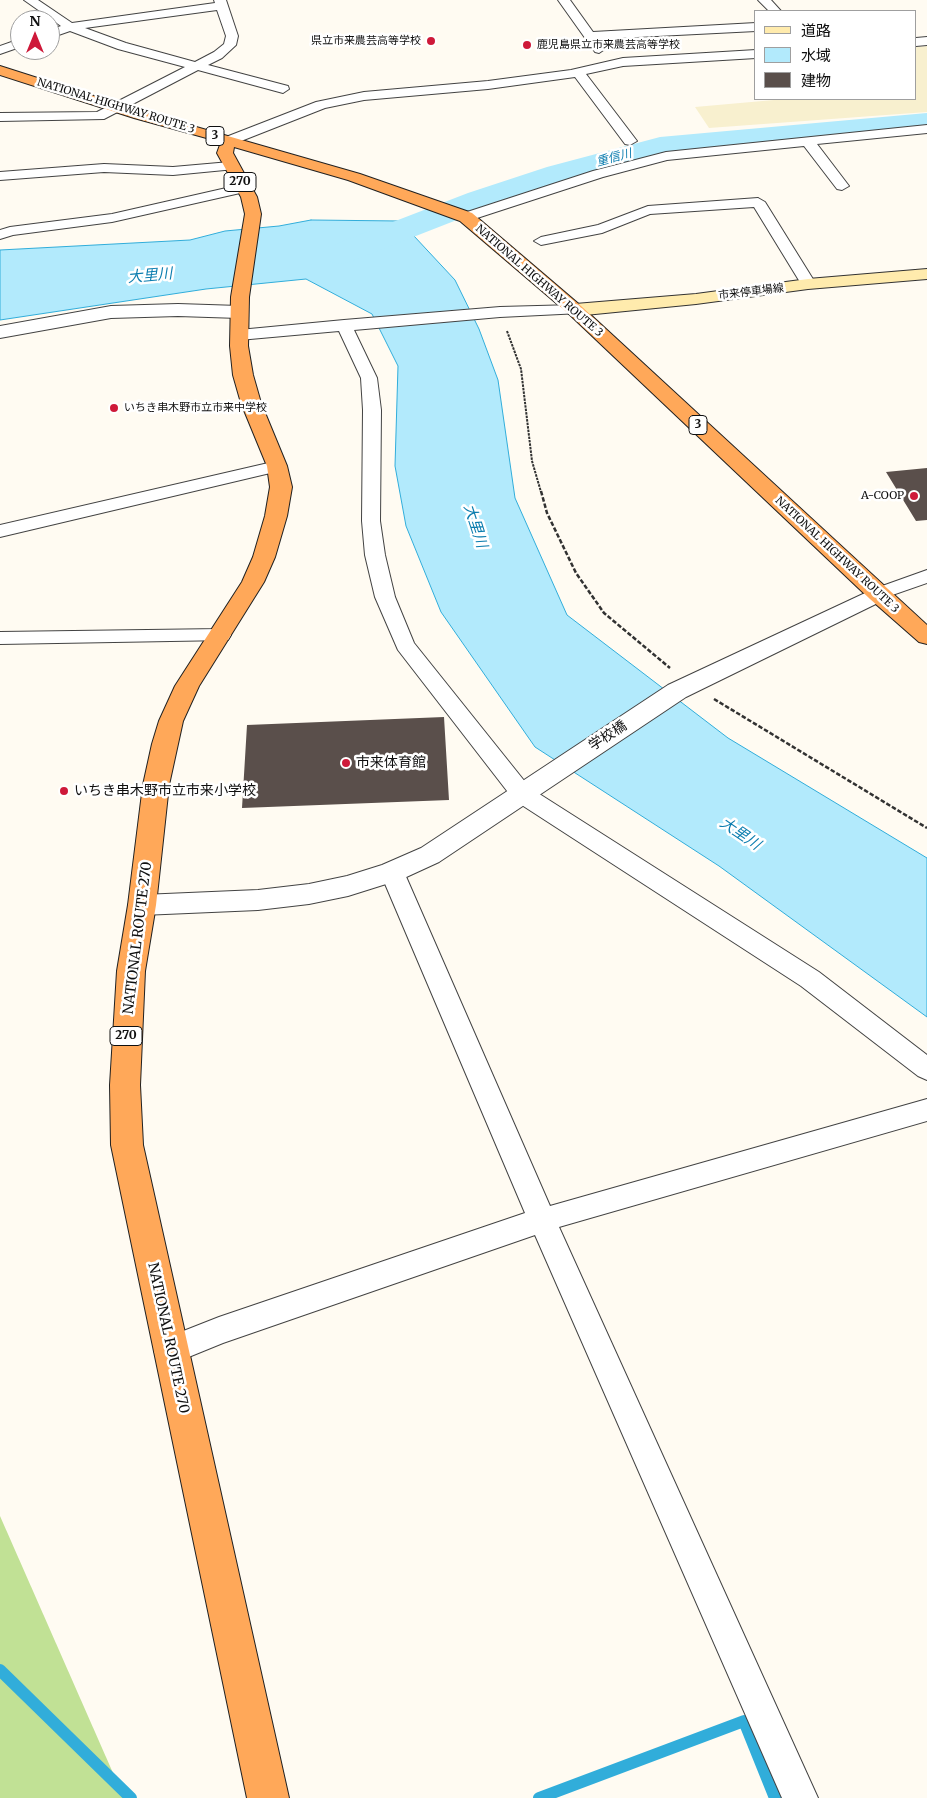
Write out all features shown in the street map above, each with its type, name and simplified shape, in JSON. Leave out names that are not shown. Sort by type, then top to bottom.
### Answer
[{"type":"highway","name":"NATIONAL HIGHWAY ROUTE 3","points":[[0,70],[116,108],[354,177],[466,217],[575,310],[878,594],[927,637]]},
{"type":"highway","name":"NATIONAL ROUTE 270","points":[[231,140],[224,150],[230,166],[244,188],[252,206],[252,226],[239,315],[246,384],[277,466],[281,487],[279,503],[264,557],[253,582],[187,686],[171,720],[156,785],[127,1018],[126,1145],[268,1798]]},
{"type":"main road","name":"市来停車場線","points":[[575,310],[696,299],[808,284],[927,274]]},
{"type":"street","points":[[30,0],[70,27],[122,46],[283,89]]},
{"type":"street","points":[[568,0],[611,66]]},
{"type":"street","points":[[764,0],[774,10]]},
{"type":"street","points":[[0,117],[99,116],[218,55],[230,45],[232,36],[221,3],[70,27],[60,30]]},
{"type":"street","points":[[590,36],[754,27]]},
{"type":"street","points":[[231,140],[321,105],[364,96],[488,85],[578,72],[623,62],[754,54]]},
{"type":"street","points":[[578,72],[630,141]]},
{"type":"street","points":[[466,217],[598,174],[666,156],[927,129]]},
{"type":"street","points":[[807,141],[842,186]]},
{"type":"street","points":[[0,176],[104,168],[172,171],[230,166]]},
{"type":"street","points":[[0,235],[10,231],[112,218],[244,188]]},
{"type":"street","points":[[541,242],[602,229],[648,210],[758,202],[808,284]]},
{"type":"street","points":[[0,332],[111,312],[178,310],[349,325],[495,312],[575,310]]},
{"type":"street","points":[[349,325],[369,378],[372,410],[371,521],[375,555],[385,596],[405,646],[531,788],[810,979],[927,1069]]},
{"type":"street","points":[[0,531],[277,466]]},
{"type":"street","points":[[878,594],[927,576]]},
{"type":"street","name":"学校橋","points":[[142,905],[258,900],[309,894],[348,886],[392,872],[430,855],[685,689],[758,651],[878,594]]},
{"type":"street","points":[[0,638],[221,634]]},
{"type":"street","points":[[392,872],[542,1220],[800,1798]]},
{"type":"street","points":[[170,1351],[228,1328],[542,1220],[927,1110]]},
{"type":"path","points":[[495,312],[522,369],[532,461],[547,513],[576,573],[604,613],[685,689],[927,828]]},
{"type":"shaded area","points":[[927,46],[927,112],[709,128],[695,107],[774,100],[917,100],[917,47]]},
{"type":"green space","points":[[0,1516],[124,1798],[0,1798]]},
{"type":"water","name":"大里川","points":[[311,220],[400,221],[455,280],[479,329],[498,380],[515,498],[567,615],[728,738],[927,858],[927,1017],[719,866],[535,747],[441,612],[406,526],[395,466],[398,366],[372,314],[306,279],[206,289],[0,320],[0,250],[190,240],[225,231],[279,226]]},
{"type":"building","name":"A-COOP","points":[[927,468],[927,520],[916,521],[886,472]]},
{"type":"building","name":"市来体育館","points":[[444,717],[449,800],[242,808],[247,725]]},
{"type":"waterway","name":"重信川","points":[[340,254],[479,200],[558,173],[660,146],[927,122]]},
{"type":"waterway","points":[[0,1670],[131,1798]]},
{"type":"waterway","points":[[539,1798],[744,1721],[775,1798]]},
{"type":"place","name":"県立市来農芸高等学校","points":[[431,41]]},
{"type":"place","name":"鹿児島県立市来農芸高等学校","points":[[527,45]]},
{"type":"place","name":"いちき串木野市立市来中学校","points":[[114,408]]},
{"type":"place","name":"A-COOP","points":[[914,496]]},
{"type":"place","name":"市来体育館","points":[[346,763]]},
{"type":"place","name":"いちき串木野市立市来小学校","points":[[64,791]]}]
